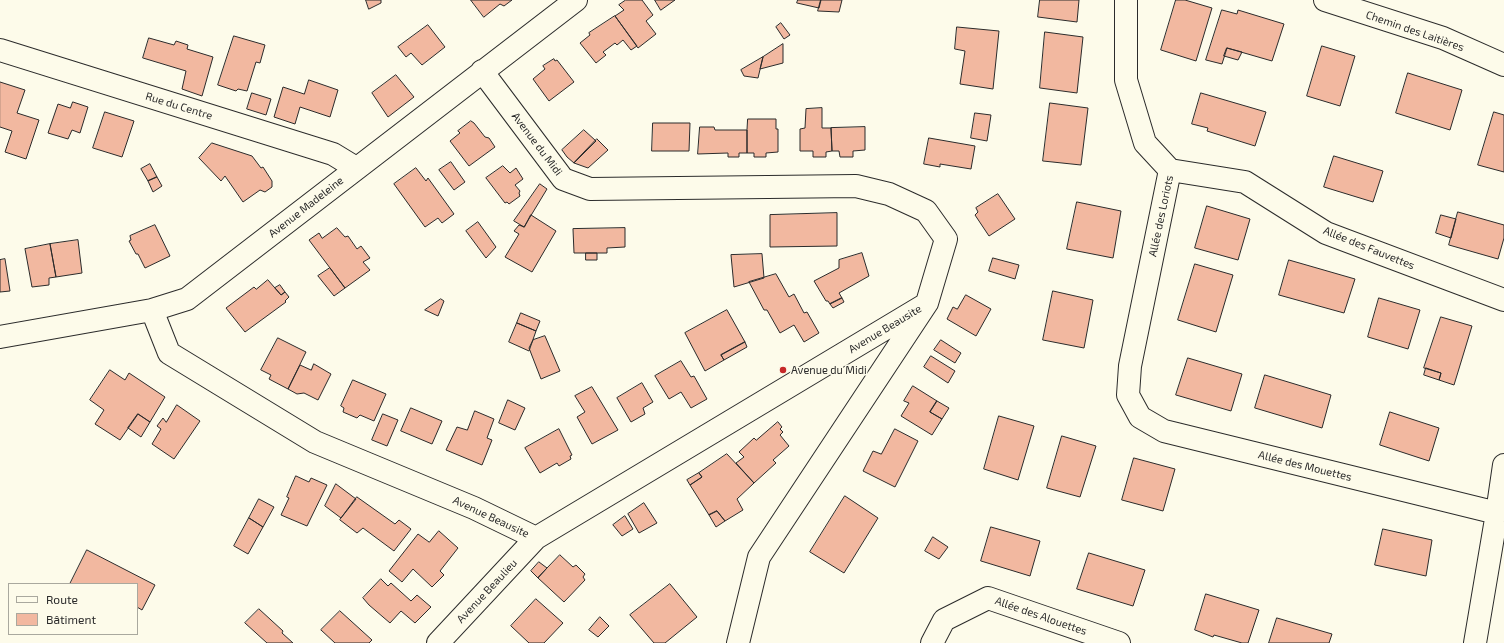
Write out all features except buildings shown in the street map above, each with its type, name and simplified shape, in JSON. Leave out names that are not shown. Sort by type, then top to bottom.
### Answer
[{"type":"street","name":"Avenue Madeleine","points":[[0,337],[152,310],[187,299],[576,0]]},
{"type":"street","name":"Allée des Loriots","points":[[1126,0],[1126,80],[1145,144],[1170,170],[1130,366],[1128,395]]},
{"type":"street","name":"Chemin des Laitières","points":[[1325,0],[1443,38],[1504,65]]},
{"type":"street","name":"Rue du Centre","points":[[0,50],[333,154],[356,168]]},
{"type":"street","name":"Avenue du Midi","points":[[482,71],[563,179],[590,189],[856,186],[889,194],[926,211],[946,239],[927,303],[759,557],[738,643]]},
{"type":"street","name":"Allée des Fauvettes","points":[[1170,170],[1245,182],[1326,233],[1504,300]]},
{"type":"street","name":"Avenue Beausite","points":[[152,310],[169,353],[315,442],[474,508],[536,538],[927,303]]},
{"type":"street","name":"Allée des Mouettes","points":[[1128,395],[1140,417],[1164,431],[1497,513]]},
{"type":"street","points":[[1475,643],[1504,465]]},
{"type":"street","name":"Avenue Beaulieu","points":[[438,643],[536,538]]},
{"type":"street","name":"Allée des Alouettes","points":[[932,643],[944,620],[988,598],[1119,643]]},
{"type":"place","name":"Avenue du Midi","points":[[783,370]]}]
